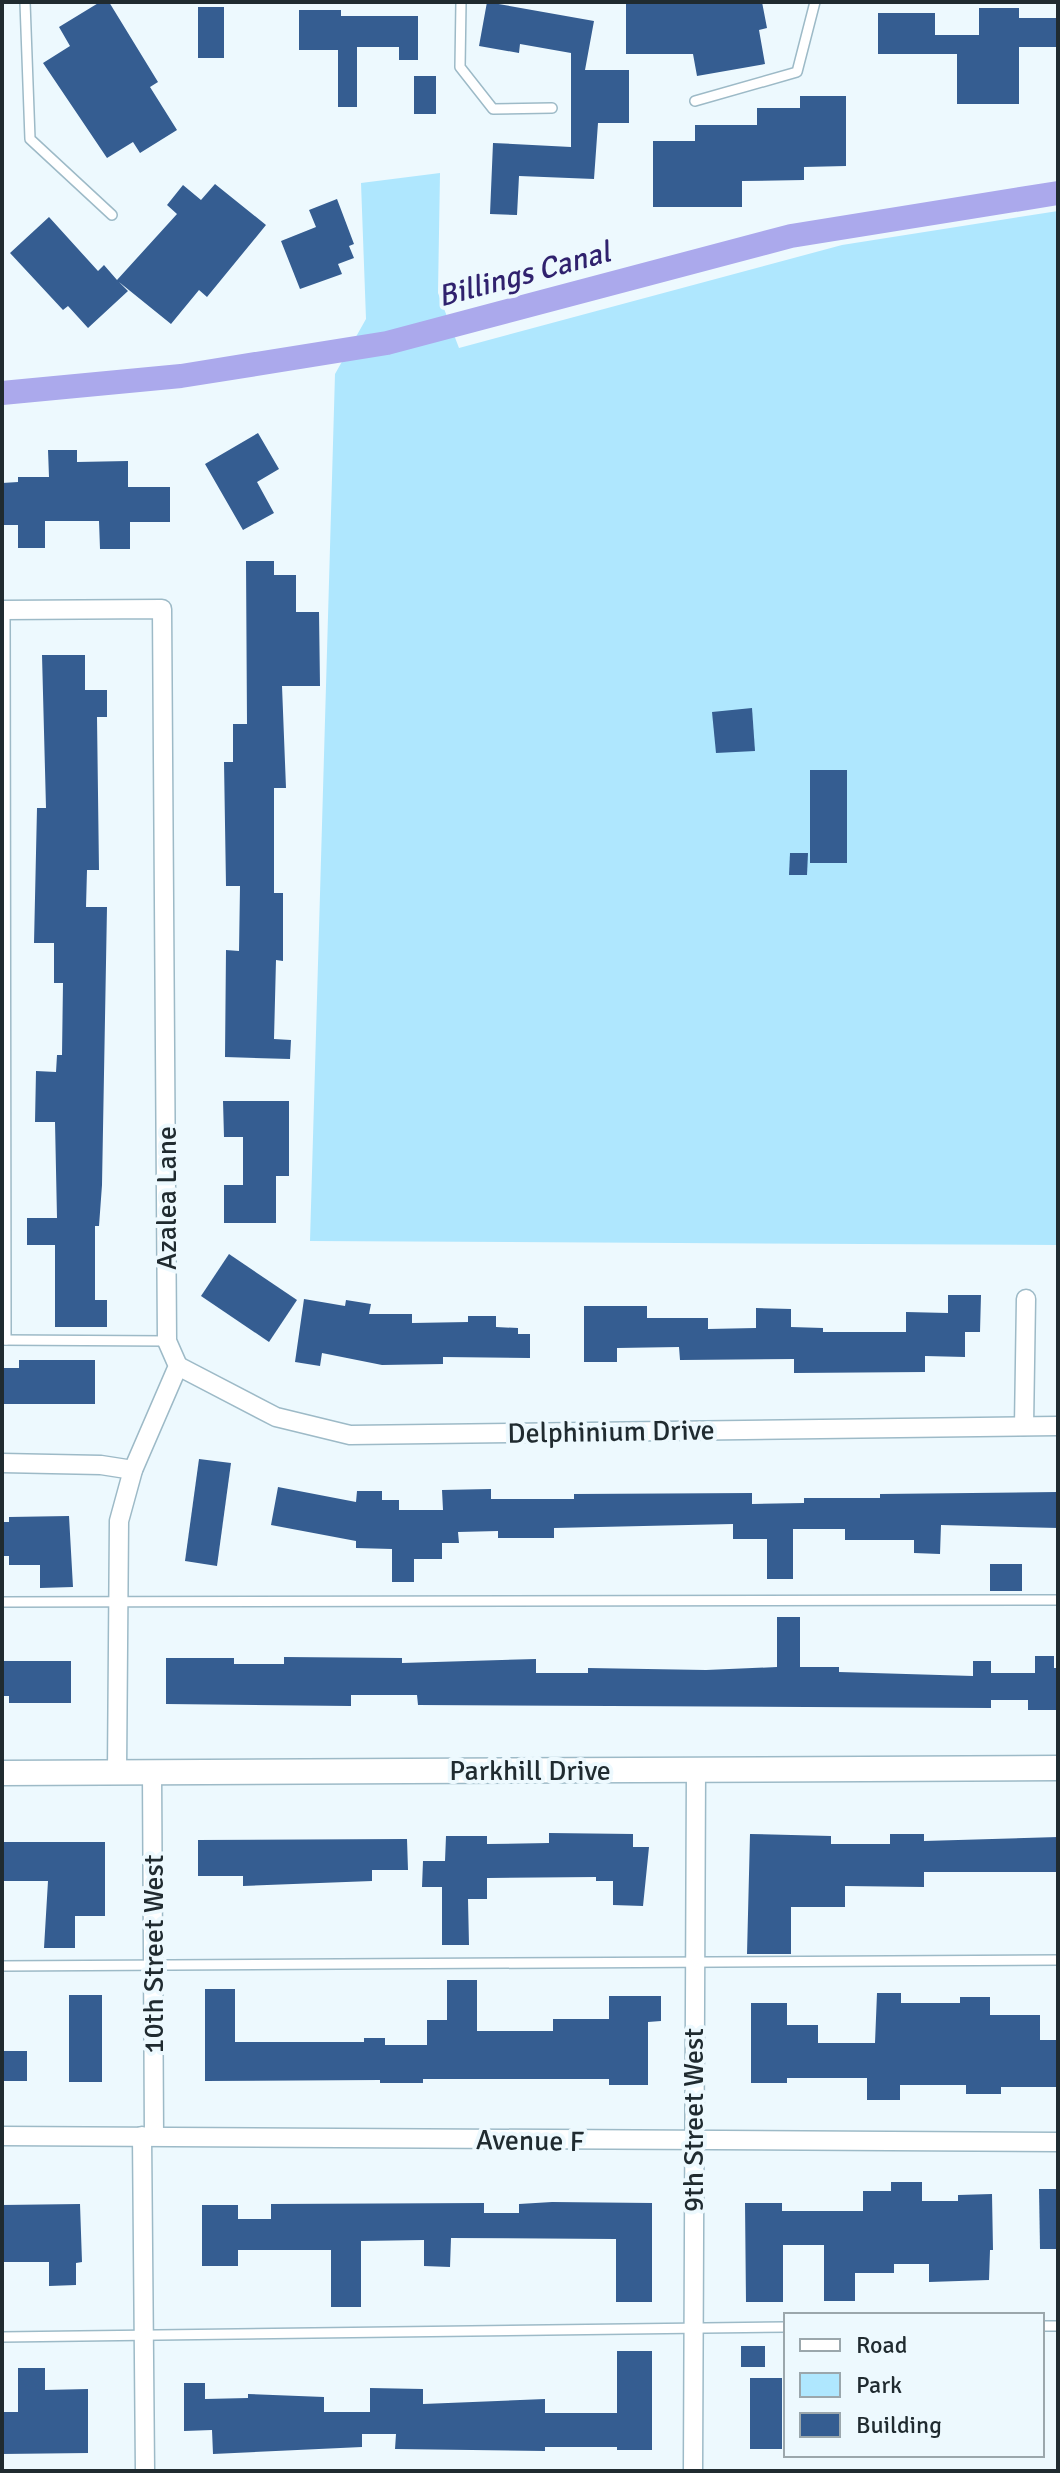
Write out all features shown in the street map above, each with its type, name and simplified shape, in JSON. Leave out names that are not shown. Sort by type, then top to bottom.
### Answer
[{"type":"street","name":"Azalea Lane","points":[[4,610],[162,609],[167,1341],[178,1366]]},
{"type":"street","points":[[1024,1426],[1026,1299]]},
{"type":"street","points":[[117,1772],[119,1521],[133,1470],[178,1366]]},
{"type":"street","name":"Delphinium Drive","points":[[178,1366],[276,1417],[350,1435],[1058,1426]]},
{"type":"street","points":[[2,1463],[101,1465],[133,1470]]},
{"type":"street","name":"Parkhill Drive","points":[[2,1773],[1058,1768]]},
{"type":"street","name":"9th Street West","points":[[693,2471],[696,1769]]},
{"type":"street","name":"10th Street West","points":[[145,2471],[143,2336],[152,1967],[152,1772]]},
{"type":"street","name":"Avenue F","points":[[2,2136],[1058,2142]]},
{"type":"lane","points":[[25,2],[30,139],[112,215]]},
{"type":"lane","points":[[461,2],[460,67],[493,109],[552,108]]},
{"type":"lane","points":[[695,101],[797,72],[815,2]]},
{"type":"lane","points":[[4,610],[4,1340],[167,1341]]},
{"type":"lane","points":[[2,1602],[1058,1600]]},
{"type":"lane","points":[[2,1966],[1058,1960]]},
{"type":"lane","points":[[2,2337],[784,2327]]},
{"type":"green space","points":[[440,173],[438,293],[459,348],[842,245],[1058,211],[1058,1245],[310,1241],[335,374],[366,319],[361,183]]},
{"type":"building","points":[[100,2],[109,2],[158,82],[150,87],[177,130],[140,153],[133,142],[107,158],[43,63],[70,46],[59,27]]},
{"type":"building","points":[[487,2],[594,21],[585,70],[629,70],[629,123],[598,123],[594,179],[519,176],[517,215],[490,214],[493,143],[571,147],[571,53],[520,44],[519,53],[479,46]]},
{"type":"building","points":[[626,2],[762,2],[767,28],[759,30],[765,64],[697,76],[693,54],[626,54]]},
{"type":"building","points":[[198,7],[224,7],[224,58],[198,58]]},
{"type":"building","points":[[979,8],[1019,8],[1019,18],[1058,18],[1058,47],[1019,47],[1019,104],[957,104],[957,54],[878,54],[878,13],[935,13],[935,35],[979,35]]},
{"type":"building","points":[[299,10],[341,10],[341,16],[418,16],[418,60],[399,60],[399,47],[357,47],[357,107],[338,107],[338,50],[299,50]]},
{"type":"building","points":[[414,76],[436,76],[436,114],[414,114]]},
{"type":"building","points":[[800,96],[846,96],[846,166],[804,167],[804,180],[742,181],[742,207],[653,207],[653,141],[695,141],[695,125],[757,125],[757,108],[800,108]]},
{"type":"building","points":[[215,184],[266,225],[207,297],[199,290],[171,324],[119,282],[128,291],[88,328],[68,306],[63,310],[10,253],[49,217],[98,271],[104,265],[117,280],[177,214],[167,205],[183,185],[201,200]]},
{"type":"building","points":[[337,199],[354,244],[349,246],[354,258],[338,264],[342,274],[300,289],[281,241],[316,227],[309,210]]},
{"type":"building","points":[[258,433],[279,469],[257,482],[274,513],[243,530],[205,464]]},
{"type":"building","points":[[48,450],[77,450],[77,462],[128,461],[128,487],[170,487],[170,522],[130,522],[130,549],[100,549],[99,521],[45,521],[45,548],[18,548],[18,525],[2,525],[2,483],[18,482],[18,477],[49,477]]},
{"type":"building","points":[[246,561],[274,561],[274,575],[296,575],[296,612],[319,612],[320,686],[282,686],[286,788],[274,788],[274,893],[283,893],[283,961],[276,960],[274,1039],[291,1040],[290,1059],[225,1057],[226,950],[239,951],[240,886],[226,886],[224,762],[233,762],[233,724],[247,724]]},
{"type":"building","points":[[42,655],[85,655],[85,690],[107,690],[107,717],[97,717],[99,870],[87,870],[86,907],[107,907],[102,1185],[99,1226],[95,1226],[95,1300],[107,1300],[107,1327],[55,1327],[55,1245],[27,1245],[27,1218],[57,1218],[55,1122],[35,1122],[36,1071],[56,1072],[57,1055],[62,1055],[63,983],[54,983],[54,943],[34,943],[37,808],[46,808]]},
{"type":"building","points":[[752,708],[755,751],[716,753],[712,712]]},
{"type":"building","points":[[810,770],[847,770],[847,863],[810,863]]},
{"type":"building","points":[[790,853],[808,853],[807,875],[789,875]]},
{"type":"building","points":[[223,1101],[289,1101],[289,1176],[276,1176],[276,1223],[224,1223],[224,1185],[243,1185],[243,1137],[224,1137]]},
{"type":"building","points":[[229,1254],[297,1300],[269,1342],[201,1296]]},
{"type":"building","points":[[948,1295],[981,1295],[980,1332],[965,1332],[965,1357],[925,1356],[925,1372],[794,1373],[794,1359],[680,1360],[679,1347],[617,1348],[617,1362],[584,1362],[584,1306],[647,1306],[647,1318],[708,1318],[708,1329],[756,1328],[756,1308],[791,1309],[791,1327],[823,1328],[823,1332],[906,1332],[906,1312],[948,1313]]},
{"type":"building","points":[[304,1299],[345,1306],[346,1300],[371,1304],[369,1314],[412,1314],[412,1323],[468,1322],[468,1316],[496,1316],[496,1327],[518,1328],[518,1334],[530,1334],[530,1358],[443,1357],[443,1364],[382,1365],[322,1353],[320,1366],[295,1362]]},
{"type":"building","points":[[19,1360],[95,1360],[95,1404],[2,1404],[2,1368],[19,1368]]},
{"type":"building","points":[[199,1459],[231,1463],[217,1566],[185,1561]]},
{"type":"building","points":[[278,1487],[356,1502],[357,1491],[382,1491],[382,1500],[399,1500],[399,1510],[443,1510],[442,1490],[491,1489],[491,1499],[574,1499],[574,1494],[752,1493],[752,1504],[804,1503],[804,1498],[880,1498],[880,1494],[1058,1492],[1058,1528],[941,1525],[940,1554],[914,1553],[914,1540],[845,1540],[845,1529],[793,1529],[793,1579],[767,1579],[767,1539],[733,1539],[733,1524],[554,1528],[554,1538],[498,1538],[498,1531],[458,1532],[459,1543],[442,1543],[442,1559],[414,1559],[414,1582],[392,1582],[392,1549],[356,1548],[356,1541],[271,1525]]},
{"type":"building","points":[[69,1516],[73,1587],[40,1588],[40,1565],[9,1565],[9,1556],[2,1556],[2,1522],[9,1522],[9,1517]]},
{"type":"building","points":[[990,1564],[1022,1564],[1022,1591],[990,1591]]},
{"type":"building","points":[[777,1617],[800,1617],[800,1667],[839,1667],[839,1672],[973,1676],[973,1661],[991,1661],[991,1673],[1035,1673],[1035,1656],[1054,1656],[1054,1668],[1058,1668],[1058,1710],[1028,1710],[1028,1700],[991,1700],[991,1708],[418,1705],[417,1695],[351,1695],[351,1706],[166,1704],[166,1658],[234,1658],[234,1664],[284,1664],[284,1657],[402,1658],[402,1663],[536,1659],[536,1673],[588,1673],[588,1668],[706,1670],[777,1667]]},
{"type":"building","points":[[2,1661],[71,1661],[71,1703],[9,1703],[9,1696],[2,1696]]},
{"type":"building","points":[[549,1833],[633,1834],[633,1847],[649,1847],[643,1906],[613,1905],[613,1881],[596,1881],[596,1877],[487,1878],[487,1899],[468,1899],[469,1945],[442,1945],[442,1887],[422,1887],[423,1861],[445,1861],[446,1836],[487,1836],[487,1844],[549,1843]]},
{"type":"building","points":[[750,1834],[831,1836],[831,1844],[890,1844],[890,1834],[924,1834],[924,1841],[1058,1837],[1058,1872],[924,1872],[924,1887],[845,1886],[845,1907],[791,1907],[791,1954],[747,1954]]},
{"type":"building","points":[[407,1839],[408,1870],[372,1870],[372,1881],[243,1886],[243,1876],[198,1876],[198,1840]]},
{"type":"building","points":[[2,1842],[105,1842],[105,1916],[75,1916],[75,1948],[44,1948],[48,1881],[2,1881]]},
{"type":"building","points":[[447,1980],[477,1980],[477,2031],[553,2031],[553,2019],[609,2019],[609,1996],[661,1996],[661,2021],[648,2022],[648,2085],[609,2085],[609,2079],[423,2079],[423,2083],[380,2083],[380,2080],[205,2081],[205,1989],[235,1989],[235,2042],[364,2042],[364,2038],[385,2038],[385,2045],[427,2045],[427,2020],[447,2020]]},
{"type":"building","points":[[877,1993],[901,1993],[901,2003],[960,2003],[960,1997],[990,1997],[990,2015],[1040,2015],[1040,2040],[1056,2040],[1056,2087],[1001,2087],[1001,2094],[966,2094],[966,2085],[900,2085],[900,2100],[867,2100],[867,2078],[787,2078],[787,2083],[751,2083],[751,2003],[787,2003],[787,2025],[818,2025],[818,2043],[875,2043]]},
{"type":"building","points":[[69,1995],[102,1995],[102,2082],[69,2082]]},
{"type":"building","points":[[2,2051],[27,2051],[27,2081],[2,2081]]},
{"type":"building","points":[[891,2182],[922,2182],[922,2201],[958,2201],[958,2195],[992,2194],[993,2250],[990,2250],[989,2280],[929,2282],[929,2264],[894,2264],[894,2273],[855,2273],[855,2301],[824,2301],[824,2245],[783,2245],[783,2302],[746,2302],[745,2203],[782,2203],[782,2211],[863,2211],[863,2191],[891,2191]]},
{"type":"building","points":[[1039,2189],[1058,2189],[1058,2249],[1040,2249]]},
{"type":"building","points":[[484,2203],[484,2213],[519,2213],[519,2204],[652,2203],[652,2302],[616,2302],[616,2239],[451,2238],[450,2267],[424,2266],[424,2240],[361,2241],[361,2307],[331,2307],[331,2250],[238,2250],[238,2266],[202,2266],[202,2205],[238,2205],[238,2219],[271,2219],[271,2204]]},
{"type":"building","points":[[80,2204],[82,2262],[76,2263],[76,2285],[49,2286],[49,2262],[2,2262],[2,2205]]},
{"type":"building","points":[[741,2346],[765,2346],[765,2367],[741,2367]]},
{"type":"building","points":[[617,2351],[652,2351],[652,2450],[617,2450],[617,2447],[545,2447],[545,2451],[395,2449],[396,2434],[362,2434],[362,2447],[213,2454],[212,2430],[184,2431],[184,2383],[205,2383],[205,2399],[248,2398],[248,2394],[324,2397],[324,2412],[370,2412],[370,2388],[423,2389],[423,2404],[545,2399],[545,2413],[617,2413]]},
{"type":"building","points":[[18,2368],[45,2368],[45,2390],[88,2389],[88,2453],[2,2454],[2,2412],[18,2412]]},
{"type":"building","points":[[750,2378],[782,2378],[782,2449],[750,2449]]},
{"type":"waterway","name":"Billings Canal","points":[[2,393],[181,376],[387,343],[791,236],[1058,193]]}]
